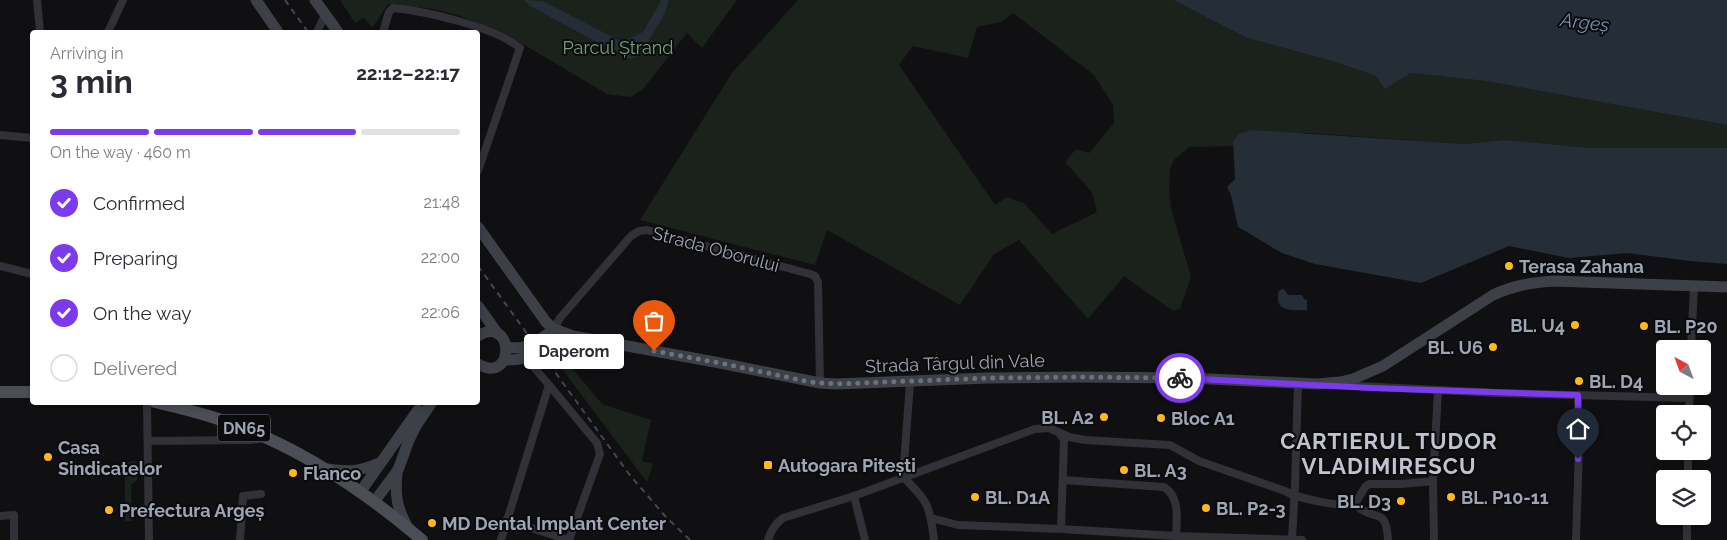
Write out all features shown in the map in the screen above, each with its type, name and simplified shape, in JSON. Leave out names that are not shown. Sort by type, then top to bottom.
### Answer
[{"type":"main road","points":[[0,392],[30,392]]},
{"type":"main road","name":"DN65","points":[[166,405],[200,414],[267,438],[327,469]]},
{"type":"main road","points":[[327,469],[360,491],[422,540]]},
{"type":"street","points":[[37,0],[40,30]]},
{"type":"street","points":[[109,30],[123,0]]},
{"type":"street","points":[[256,0],[277,30]]},
{"type":"street","points":[[314,0],[336,30]]},
{"type":"street","points":[[384,30],[389,12],[393,8],[415,10],[502,36],[520,48],[480,165]]},
{"type":"street","points":[[318,30],[325,15]]},
{"type":"street","points":[[0,135],[30,138]]},
{"type":"street","points":[[480,230],[546,322],[554,329]]},
{"type":"street","name":"Strada Oborului","points":[[554,329],[560,318],[631,236],[639,231],[646,230],[815,276],[818,282],[820,383]]},
{"type":"street","points":[[0,266],[30,274]]},
{"type":"street","name":"Strada Târgul din Vale","points":[[554,329],[573,336],[820,383],[1076,377],[1189,378],[1317,384],[1340,382],[1365,375],[1400,356],[1493,295],[1526,283],[1554,281],[1727,287]]},
{"type":"street","points":[[1691,340],[1694,286]]},
{"type":"street","points":[[480,309],[483,323],[480,331]]},
{"type":"street","points":[[480,309],[507,347],[504,360],[497,366],[481,368]]},
{"type":"street","points":[[507,347],[516,349],[528,346],[554,329]]},
{"type":"street","points":[[504,360],[526,358],[544,347],[551,338],[554,329]]},
{"type":"street","points":[[480,334],[487,332],[498,334]]},
{"type":"street","points":[[506,520],[569,540],[600,454],[597,443],[526,358]]},
{"type":"street","points":[[910,382],[903,478],[924,500],[930,510],[934,540]]},
{"type":"street","points":[[1292,540],[1298,383]]},
{"type":"street","points":[[1317,384],[1371,388],[1689,398]]},
{"type":"street","points":[[501,540],[549,385]]},
{"type":"street","points":[[1434,540],[1433,481],[1438,390]]},
{"type":"street","points":[[1576,540],[1579,448],[1578,395]]},
{"type":"street","points":[[1689,395],[1689,405]]},
{"type":"street","points":[[147,405],[149,540]]},
{"type":"street","points":[[360,491],[421,405]]},
{"type":"street","points":[[374,502],[398,470],[412,433],[430,405]]},
{"type":"street","points":[[768,540],[770,532],[783,518],[854,496],[1035,428],[1049,428],[1068,437],[1085,440],[1170,445],[1199,461],[1294,497],[1332,503],[1356,504]]},
{"type":"street","points":[[1059,432],[1064,440],[1061,529]]},
{"type":"street","points":[[148,441],[250,440],[267,438]]},
{"type":"street","points":[[327,469],[346,472],[356,471],[380,462]]},
{"type":"street","points":[[398,470],[396,500],[400,512],[410,529]]},
{"type":"street","points":[[1063,480],[1164,487],[1173,495],[1177,510],[1176,536]]},
{"type":"street","points":[[1356,504],[1365,487],[1369,484],[1402,484],[1433,481]]},
{"type":"street","points":[[240,540],[243,496],[261,494]]},
{"type":"street","points":[[854,496],[865,540]]},
{"type":"street","points":[[1356,504],[1366,513],[1383,519],[1387,524],[1388,540]]},
{"type":"street","points":[[0,516],[14,515],[14,540]]},
{"type":"street","points":[[931,518],[958,524],[1176,536],[1302,540]]},
{"type":"street","points":[[1687,525],[1687,540]]},
{"type":"green space","name":"Parcul Ștrand","points":[[340,0],[737,0],[702,48],[687,33],[643,89],[631,97],[607,94],[504,33],[457,15],[434,9],[388,4],[372,28],[364,18],[355,23]]},
{"type":"green space","points":[[798,0],[1173,0],[1247,38],[1332,61],[1376,76],[1410,73],[1486,81],[1727,125],[1727,148],[1591,148],[1504,140],[1465,144],[1309,133],[1238,134],[1233,146],[1189,147],[1174,160],[1170,169],[1169,191],[1171,208],[1191,277],[1180,309],[1173,311],[1124,276],[1088,319],[1019,240],[994,254],[960,305],[827,230],[815,265],[640,220],[732,73]],"holes":[[[1013,13],[1094,75],[1113,105],[1114,123],[1089,153],[1076,149],[1065,162],[1092,192],[1097,212],[1052,234],[1024,203],[1007,197],[995,205],[899,65],[913,46],[968,58],[977,27],[1001,22]]]},
{"type":"green space","points":[[555,348],[602,404],[651,420],[642,461],[653,464],[647,482],[551,354]]},
{"type":"green space","points":[[136,462],[140,469],[137,480],[131,485],[132,521],[125,521],[125,468],[127,463]]},
{"type":"water","points":[[524,0],[543,1],[622,42],[643,32],[661,0],[669,0],[665,13],[641,54],[629,59],[539,11]]},
{"type":"water","name":"Argeș","points":[[1173,0],[1727,0],[1727,125],[1486,81],[1410,73],[1385,89],[1376,76],[1332,61],[1247,38]]},
{"type":"water","points":[[1252,130],[1465,144],[1504,140],[1591,148],[1727,148],[1727,264],[1627,253],[1569,258],[1509,246],[1421,283],[1315,264],[1282,253],[1238,227],[1231,195],[1227,187],[1235,179],[1233,142],[1238,134]]},
{"type":"water","points":[[1284,289],[1288,295],[1302,295],[1307,300],[1307,310],[1288,310],[1281,306],[1278,293]]},
{"type":"railway","points":[[285,0],[307,30]]},
{"type":"railway","points":[[480,269],[629,474],[665,516],[690,540]]},
{"type":"way so far","points":[[654,351],[810,382],[836,384],[988,378],[1180,378]]},
{"type":"place","name":"Terasa Zahana","points":[[1509,266]]},
{"type":"place","name":"BL. U4","points":[[1575,325]]},
{"type":"place","name":"BL. P20","points":[[1644,326]]},
{"type":"place","name":"BL. U6","points":[[1493,347]]},
{"type":"place","name":"Daperom","points":[[654,351]]},
{"type":"place","name":"BL. D4","points":[[1579,381]]},
{"type":"place","name":"BL. A2","points":[[1104,417]]},
{"type":"place","name":"Bloc A1","points":[[1161,418]]},
{"type":"place","name":"Casa Sindicatelor","points":[[48,457]]},
{"type":"place","name":"Autogara Pitești","points":[[768,465]]},
{"type":"place","name":"BL. A3","points":[[1124,470]]},
{"type":"place","name":"Flanco","points":[[293,473]]},
{"type":"place","name":"BL. D1A","points":[[975,497]]},
{"type":"place","name":"BL. P10-11","points":[[1451,497]]},
{"type":"place","name":"BL. D3","points":[[1401,501]]},
{"type":"place","name":"BL. P2-3","points":[[1206,508]]},
{"type":"place","name":"Prefectura Argeș","points":[[109,510]]},
{"type":"place","name":"MD Dental Implant Center","points":[[432,523]]},
{"type":"district","name":"CARTIERUL TUDOR VLADIMIRESCU","points":[[1389,454]]},
{"type":"route","points":[[1180,378],[1416,390],[1578,395],[1578,459]]}]
